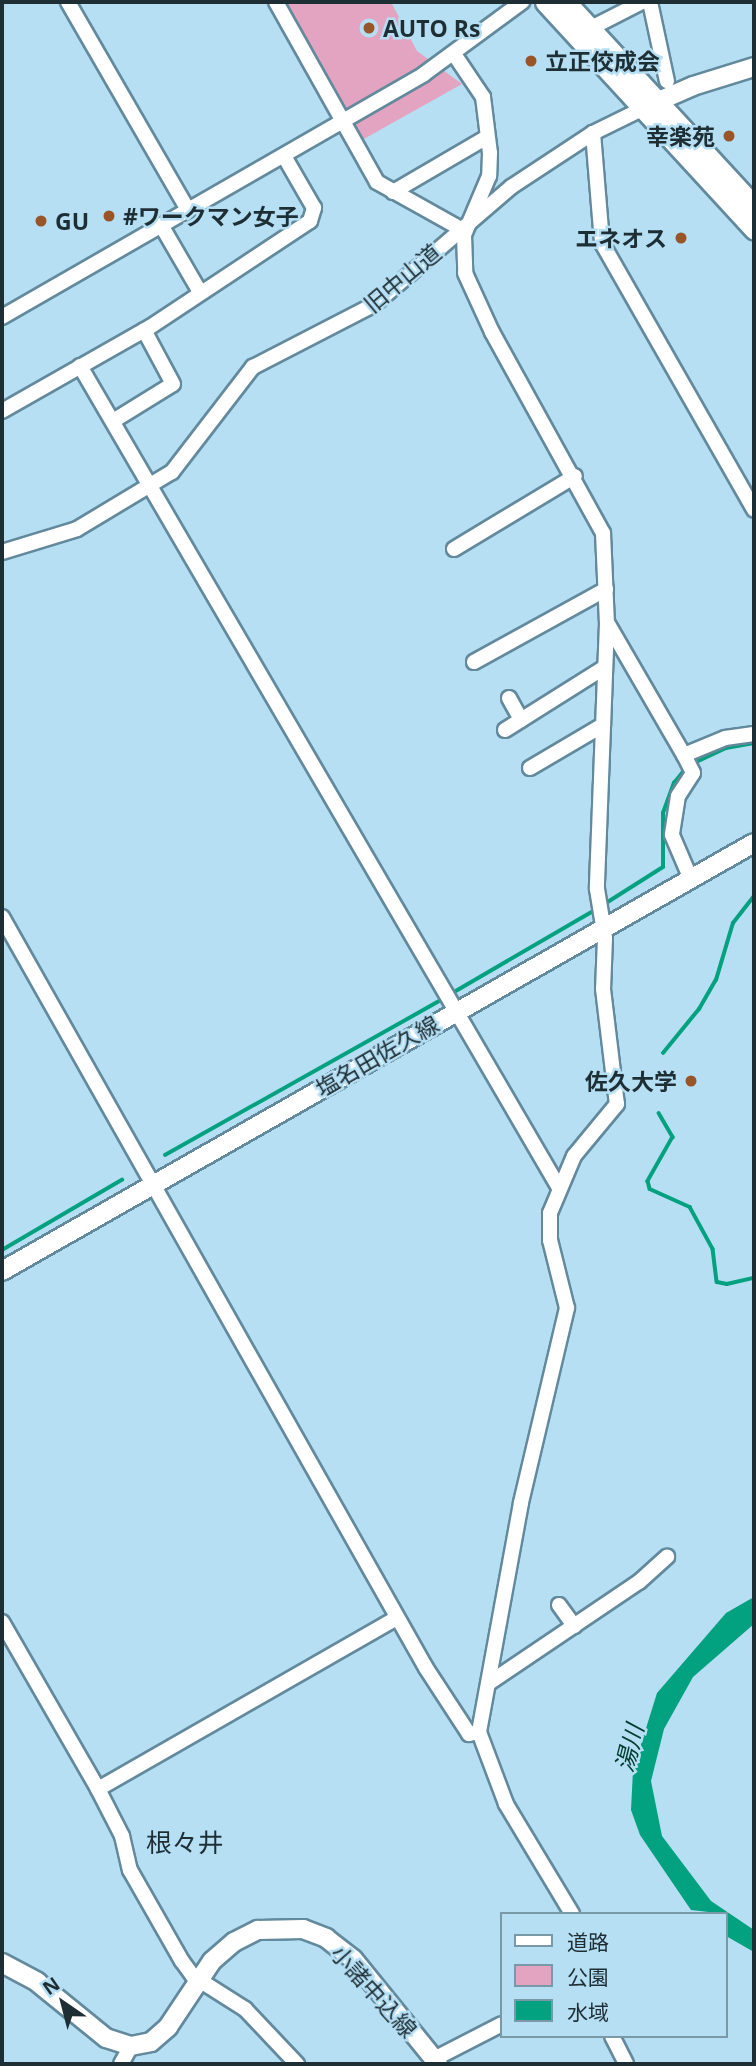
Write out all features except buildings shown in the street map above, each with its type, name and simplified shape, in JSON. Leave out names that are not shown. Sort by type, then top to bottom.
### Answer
[{"type":"highway","points":[[545,2],[754,206]]},
{"type":"highway","points":[[566,2],[591,28],[650,105],[754,229]]},
{"type":"main road","name":"旧中山道","points":[[650,105],[754,67]]},
{"type":"main road","name":"塩名田佐久線","points":[[2,1271],[154,1185],[448,1001],[601,914],[690,877],[754,843]]},
{"type":"main road","name":"小諸中込線","points":[[131,2046],[150,2042],[169,2027],[199,1980],[223,1950],[258,1930],[290,1927],[316,1933],[353,1959],[436,2062]]},
{"type":"main road","points":[[2,1963],[37,1982],[106,2038],[131,2046]]},
{"type":"street","points":[[68,2],[188,210]]},
{"type":"street","points":[[276,2],[377,182],[464,226]]},
{"type":"street","points":[[2,317],[343,122],[454,54],[522,2]]},
{"type":"street","points":[[591,28],[642,2]]},
{"type":"street","points":[[650,2],[667,81]]},
{"type":"street","points":[[454,54],[483,97],[487,137],[489,176],[464,226],[463,254],[470,286],[601,523],[606,589],[601,914],[604,989],[617,1104],[574,1156],[558,1186],[548,1229],[567,1308],[521,1503],[479,1732],[506,1804],[571,1912]]},
{"type":"street","name":"旧中山道","points":[[2,552],[77,530],[180,466],[253,367],[375,304],[511,187],[593,133],[650,105]]},
{"type":"street","points":[[593,133],[601,243],[754,510]]},
{"type":"street","points":[[393,192],[487,137]]},
{"type":"street","points":[[2,411],[144,330],[313,217],[314,208],[284,156]]},
{"type":"street","points":[[161,225],[200,292]]},
{"type":"street","points":[[113,421],[173,384],[144,330]]},
{"type":"street","points":[[80,366],[558,1186]]},
{"type":"street","points":[[454,549],[575,476]]},
{"type":"street","points":[[474,662],[522,629],[606,589]]},
{"type":"street","points":[[607,623],[688,762]]},
{"type":"street","points":[[505,730],[606,667]]},
{"type":"street","points":[[509,698],[521,720]]},
{"type":"street","points":[[535,760],[603,725]]},
{"type":"street","points":[[690,877],[676,850],[673,823],[688,762],[724,738],[754,734]]},
{"type":"street","points":[[2,917],[397,1618],[469,1734],[479,1732]]},
{"type":"street","points":[[489,1683],[574,1626],[667,1557]]},
{"type":"street","points":[[559,1605],[574,1626]]},
{"type":"street","points":[[98,1789],[397,1618]]},
{"type":"street","points":[[2,1622],[98,1789],[122,1836],[131,1870],[182,1961],[199,1980],[244,2010],[297,2064]]},
{"type":"street","points":[[436,2062],[500,2025]]},
{"type":"street","points":[[613,2038],[626,2064]]},
{"type":"street","points":[[121,2064],[131,2046]]},
{"type":"green space","points":[[285,2],[391,2],[417,51],[462,84],[362,140]]},
{"type":"water","name":"湯川","points":[[754,1597],[754,1624],[693,1677],[664,1729],[651,1781],[662,1836],[711,1901],[727,1912],[708,1912],[691,1910],[640,1835],[631,1810],[633,1770],[657,1693],[726,1613]]},
{"type":"water","name":"湯川","points":[[728,1912],[754,1930],[754,1952],[728,1937]]},
{"type":"waterway","points":[[694,763],[726,748],[754,743]]},
{"type":"waterway","points":[[603,905],[663,867],[663,813],[674,783],[687,767]]},
{"type":"waterway","points":[[663,1053],[699,1009],[716,980],[733,923],[754,896]]},
{"type":"waterway","points":[[449,995],[597,909]]},
{"type":"waterway","points":[[165,1155],[443,999]]},
{"type":"waterway","points":[[659,1113],[673,1137],[648,1181],[650,1189],[690,1207],[713,1249],[717,1282],[727,1284],[754,1278]]},
{"type":"waterway","points":[[2,1250],[122,1180]]},
{"type":"place","name":"AUTO Rs","points":[[369,28]]},
{"type":"place","name":"立正佼成会","points":[[531,61]]},
{"type":"place","name":"幸楽苑","points":[[729,136]]},
{"type":"place","name":"#ワークマン女子","points":[[109,216]]},
{"type":"place","name":"GU","points":[[41,221]]},
{"type":"place","name":"エネオス","points":[[681,238]]},
{"type":"place","name":"佐久大学","points":[[691,1081]]},
{"type":"district","name":"根々井","points":[[185,1843]]}]
